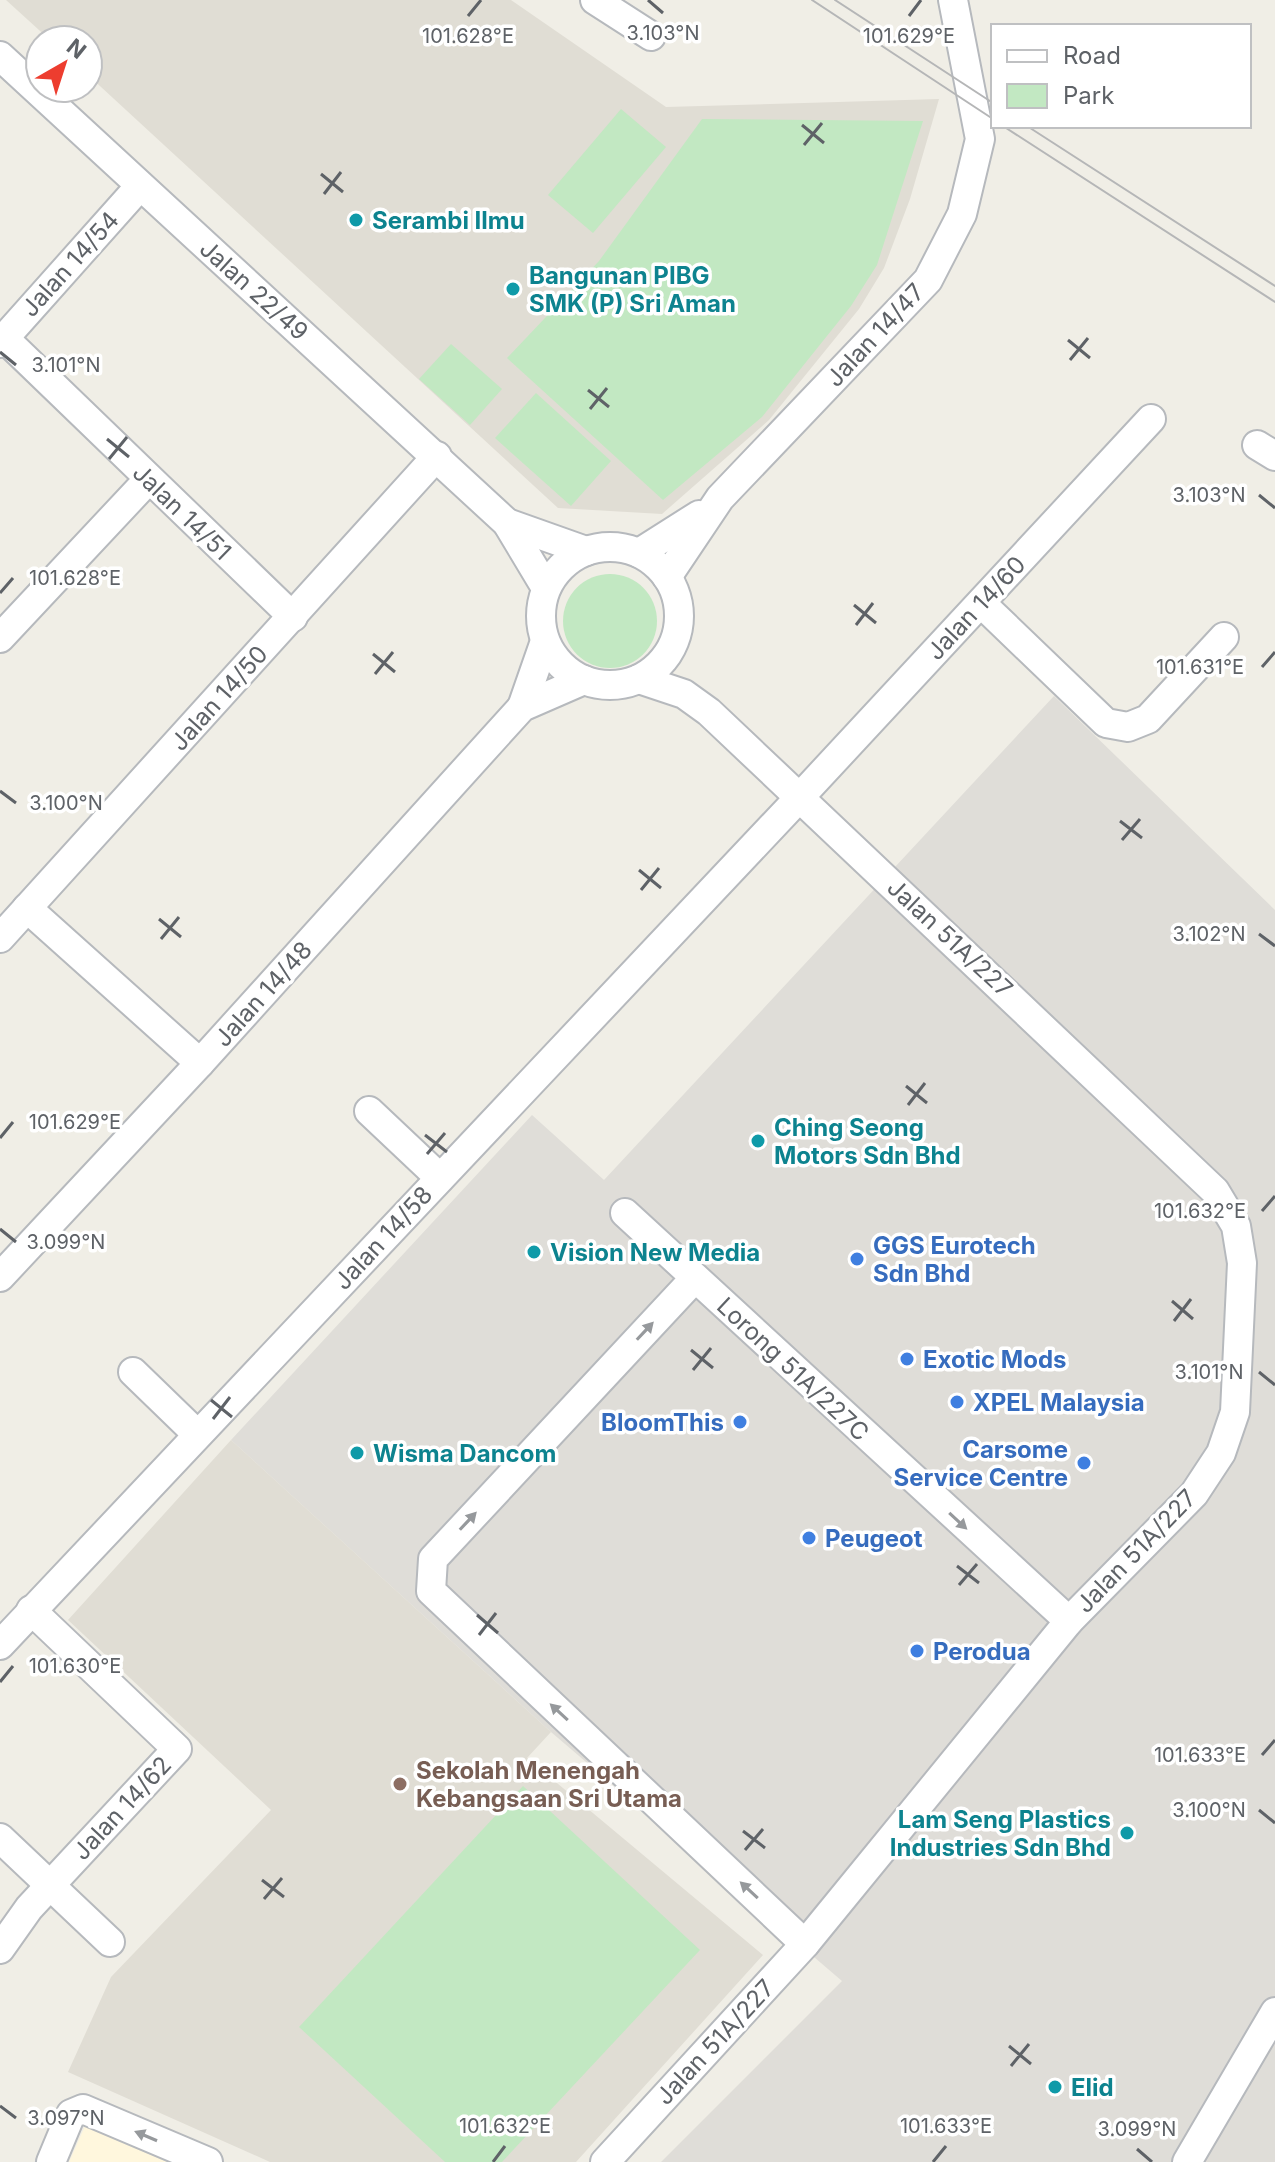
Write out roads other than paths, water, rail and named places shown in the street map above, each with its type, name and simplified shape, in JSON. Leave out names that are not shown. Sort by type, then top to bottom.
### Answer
[{"type":"street","points":[[595,0],[651,36]]},
{"type":"street","name":"Jalan 14/47","points":[[639,553],[680,530],[720,498],[928,280],[962,214],[980,139],[953,0]]},
{"type":"street","name":"Jalan 22/49","points":[[0,56],[507,523],[546,588]]},
{"type":"street","name":"Jalan 14/54","points":[[2,340],[140,186]]},
{"type":"street","name":"Jalan 14/51","points":[[2,340],[293,617]]},
{"type":"street","name":"Jalan 14/60","points":[[800,797],[1151,419]]},
{"type":"street","name":"Jalan 14/50","points":[[0,938],[437,456]]},
{"type":"street","points":[[0,638],[148,480]]},
{"type":"street","name":"Jalan 14/47","points":[[667,577],[720,498]]},
{"type":"street","name":"Jalan 22/49","points":[[507,523],[586,551]]},
{"type":"street","points":[[612,547],[639,553],[667,577],[679,612],[672,648],[658,666],[639,679],[602,685],[584,680],[560,665],[545,641],[540,615],[546,588],[562,565],[586,551],[612,547]]},
{"type":"street","points":[[981,603],[1106,723],[1128,727],[1148,719],[1224,637]]},
{"type":"street","name":"Jalan 14/48","points":[[0,1277],[200,1063],[522,707],[545,641]]},
{"type":"street","name":"Jalan 51A/227","points":[[672,648],[709,712]]},
{"type":"street","name":"Jalan 51A/227","points":[[605,2162],[805,1944],[1069,1621],[1194,1494],[1221,1453],[1235,1412],[1241,1240],[1215,1191],[709,712],[684,694],[639,679]]},
{"type":"street","name":"Jalan 14/48","points":[[522,707],[584,680]]},
{"type":"street","name":"Jalan 14/58","points":[[0,1645],[800,797]]},
{"type":"street","points":[[27,908],[200,1063]]},
{"type":"street","points":[[369,1111],[440,1178]]},
{"type":"street","name":"Lorong 51A/227C","points":[[625,1213],[1069,1621]]},
{"type":"street","points":[[695,1278],[433,1559],[431,1591],[805,1944]]},
{"type":"street","points":[[133,1372],[197,1434]]},
{"type":"street","name":"Jalan 14/62","points":[[0,1949],[29,1908],[177,1749],[31,1610]]},
{"type":"street","points":[[0,1838],[106,1938]]},
{"type":"street","points":[[1187,2162],[1275,2012]]},
{"type":"street","points":[[51,2162],[71,2114],[83,2109],[208,2162]]},
{"type":"tram line","points":[[812,0],[991,118]]},
{"type":"tram line","points":[[835,0],[991,102]]},
{"type":"tram line","points":[[1006,128],[1275,302]]},
{"type":"tram line","points":[[1030,128],[1275,286]]},
{"type":"place","name":"Serambi Ilmu","points":[[356,220]]},
{"type":"place","name":"Bangunan PIBG SMK (P) Sri Aman","points":[[513,289]]},
{"type":"place","name":"Ching Seong Motors Sdn Bhd","points":[[758,1141]]},
{"type":"place","name":"Vision New Media","points":[[534,1252]]},
{"type":"place","name":"GGS Eurotech Sdn Bhd","points":[[857,1259]]},
{"type":"place","name":"Exotic Mods","points":[[907,1359]]},
{"type":"place","name":"XPEL Malaysia","points":[[957,1402]]},
{"type":"place","name":"BloomThis","points":[[740,1422]]},
{"type":"place","name":"Wisma Dancom","points":[[357,1453]]},
{"type":"place","name":"Carsome Service Centre","points":[[1084,1463]]},
{"type":"place","name":"Peugeot","points":[[809,1538]]},
{"type":"place","name":"Perodua","points":[[917,1651]]},
{"type":"place","name":"Sekolah Menengah Kebangsaan Sri Utama","points":[[400,1784]]},
{"type":"place","name":"Lam Seng Plastics Industries Sdn Bhd","points":[[1127,1833]]},
{"type":"place","name":"Elid","points":[[1055,2087]]}]
